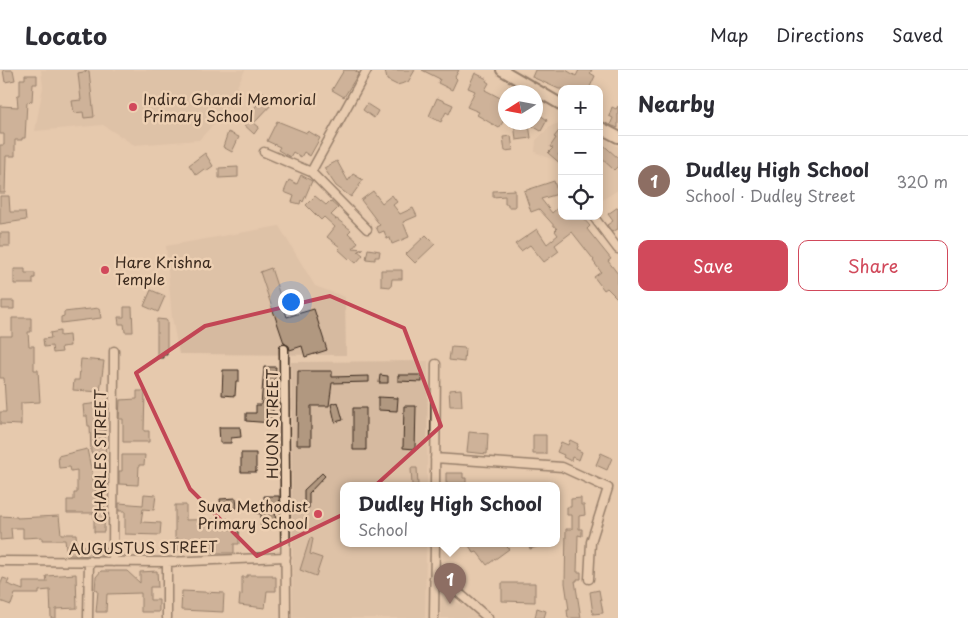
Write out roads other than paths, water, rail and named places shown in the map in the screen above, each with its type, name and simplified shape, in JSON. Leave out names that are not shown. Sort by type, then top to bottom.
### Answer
[{"type":"main road","points":[[502,70],[558,103]]},
{"type":"main road","points":[[603,129],[618,137]]},
{"type":"street","points":[[311,172],[366,70]]},
{"type":"street","points":[[264,152],[311,172],[368,230]]},
{"type":"street","points":[[596,220],[618,249]]},
{"type":"street","name":"HUON STREET","points":[[284,349],[286,618]]},
{"type":"street","name":"CHARLES STREET","points":[[113,562],[114,351]]},
{"type":"street","points":[[435,482],[436,364]]},
{"type":"street","points":[[435,458],[562,467],[608,488],[591,542],[589,579]]},
{"type":"street","points":[[434,547],[434,618]]},
{"type":"street","name":"AUGUSTUS STREET","points":[[0,561],[167,562],[286,557]]},
{"type":"street","points":[[88,561],[88,618]]},
{"type":"street","points":[[167,562],[168,618]]},
{"type":"street","points":[[434,578],[459,593],[488,618]]},
{"type":"place","name":"Indira Ghandi Memorial Primary School","points":[[133,107]]},
{"type":"place","name":"Hare Krishna Temple","points":[[105,270]]},
{"type":"place","name":"Suva Methodist Primary School","points":[[318,514]]},
{"type":"place","name":"Dudley High School","points":[[450,604]]}]
